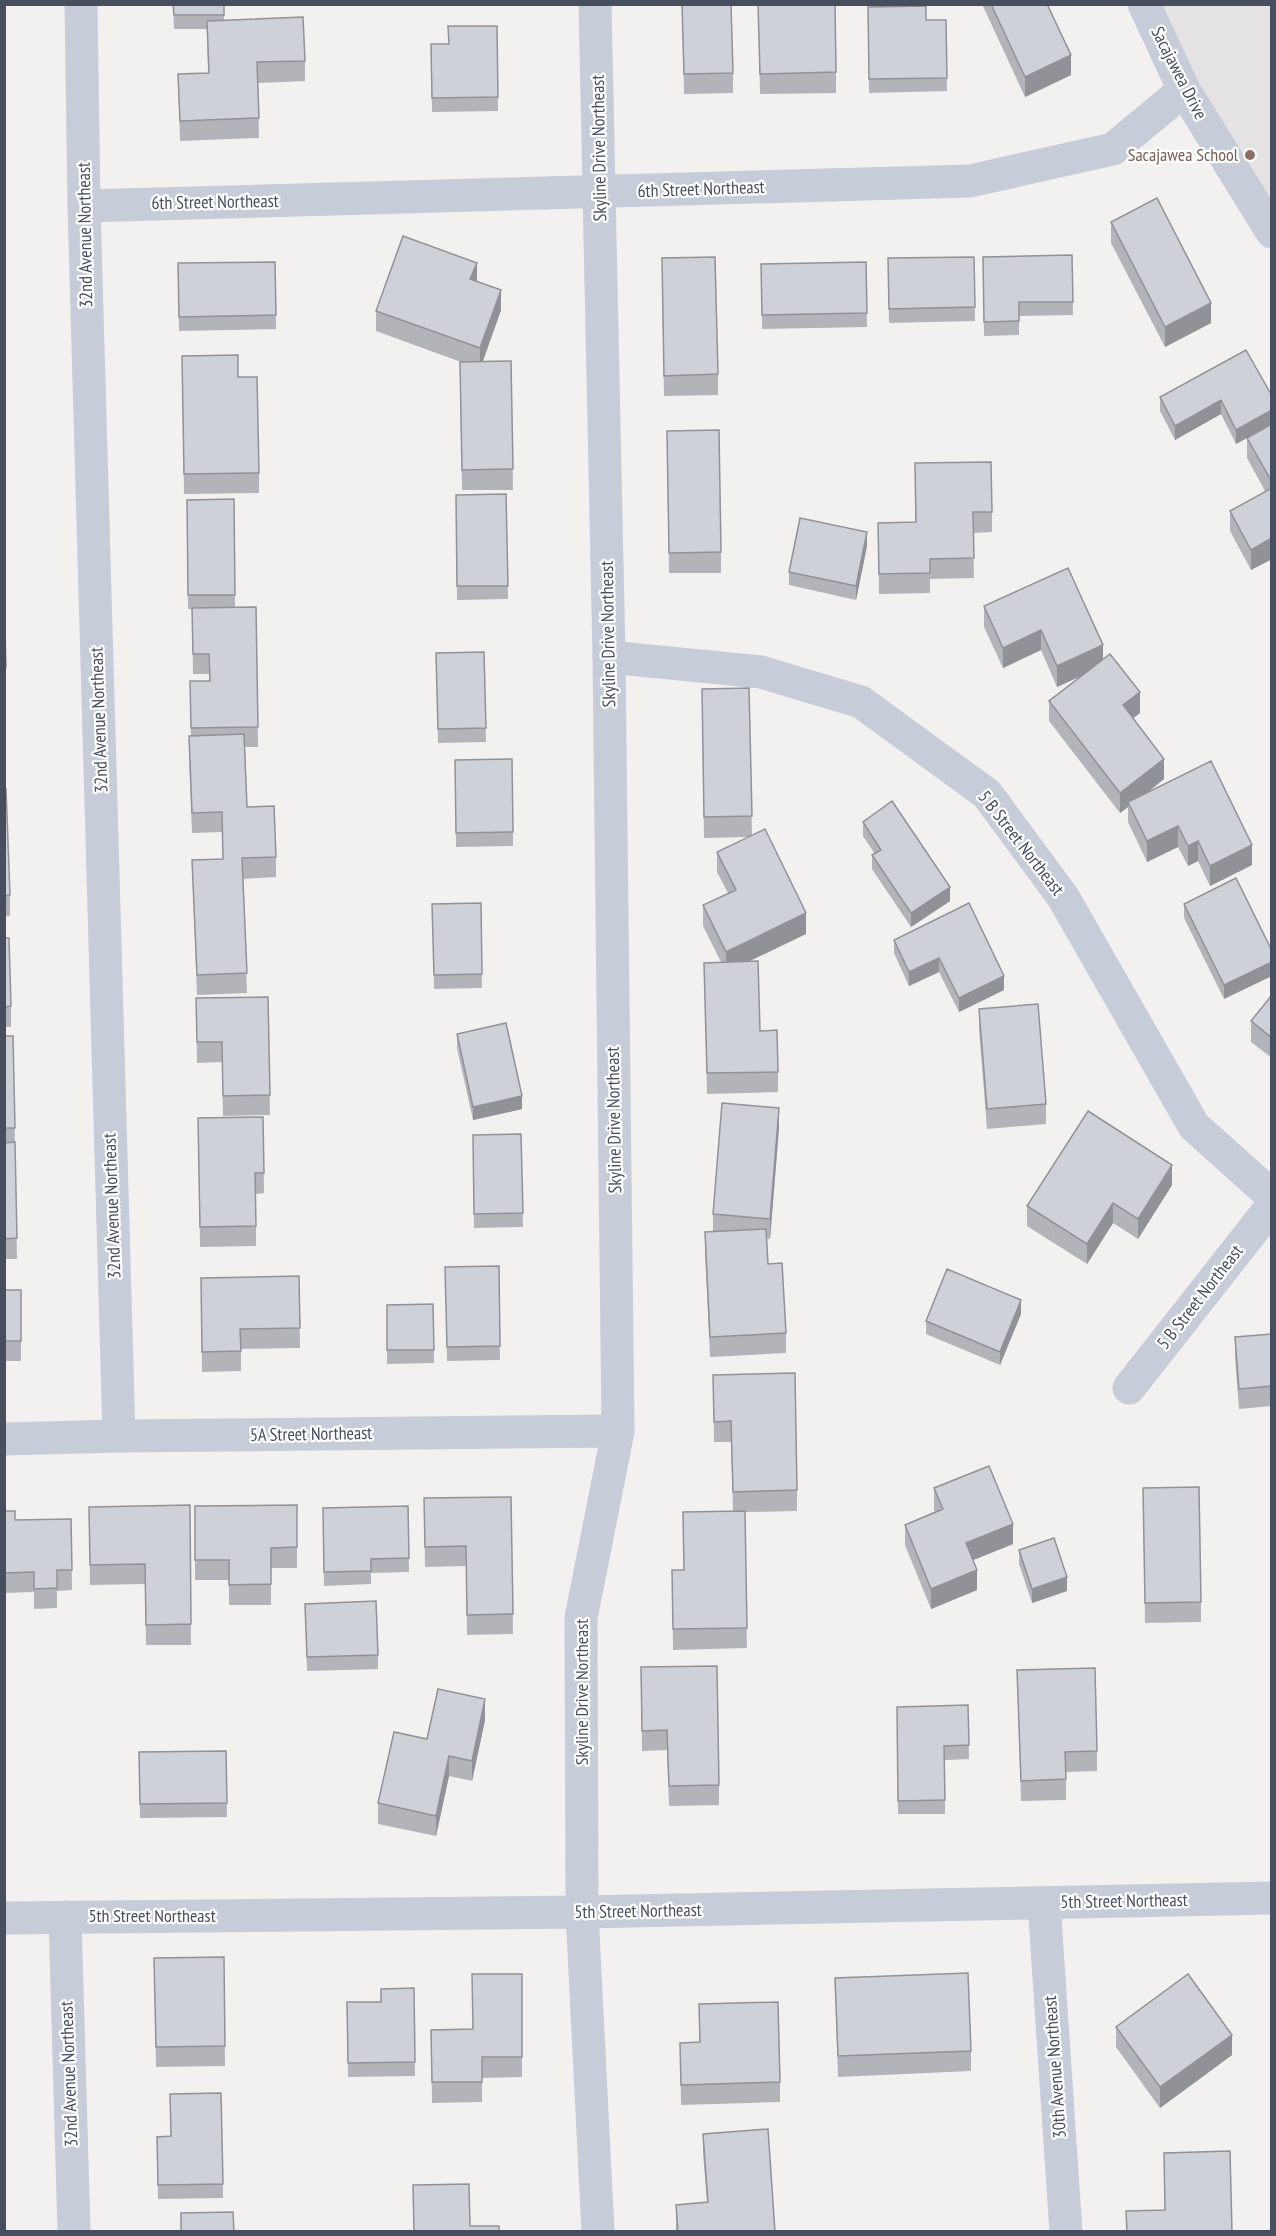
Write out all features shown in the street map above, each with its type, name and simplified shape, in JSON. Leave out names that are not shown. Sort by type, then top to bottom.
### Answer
[{"type":"street","name":"32nd Avenue Northeast","points":[[81,4],[84,206],[118,1436]]},
{"type":"street","name":"Skyline Drive Northeast","points":[[595,4],[609,657],[618,1431],[581,1618],[582,1912],[598,2232]]},
{"type":"street","name":"Sacajawea Drive","points":[[1144,4],[1184,90],[1272,232]]},
{"type":"street","name":"6th Street Northeast","points":[[84,206],[970,182],[1113,150],[1184,90]]},
{"type":"street","name":"5 B Street Northeast","points":[[609,657],[761,672],[861,702],[987,794],[1064,897],[1194,1126],[1272,1196]]},
{"type":"street","name":"5 B Street Northeast","points":[[1129,1388],[1272,1206]]},
{"type":"street","name":"5A Street Northeast","points":[[4,1439],[618,1431]]},
{"type":"street","name":"5th Street Northeast","points":[[4,1918],[582,1912],[1272,1898]]},
{"type":"street","name":"30th Avenue Northeast","points":[[1044,1903],[1066,2232]]},
{"type":"street","name":"32nd Avenue Northeast","points":[[65,1917],[74,2232]]},
{"type":"shaded area","name":"Sacajawea School","points":[[1144,5],[1271,5],[1271,220]]},
{"type":"building","points":[[173,4],[224,4],[224,15],[174,15]]},
{"type":"building","points":[[682,4],[731,4],[733,73],[684,74]]},
{"type":"building","points":[[758,4],[835,4],[836,72],[760,74]]},
{"type":"building","points":[[991,4],[1047,4],[1071,55],[1025,77]]},
{"type":"building","points":[[926,6],[926,20],[946,20],[947,78],[869,79],[868,7]]},
{"type":"building","points":[[303,17],[305,61],[257,62],[259,118],[180,121],[178,74],[209,73],[207,21]]},
{"type":"building","points":[[448,26],[497,26],[498,97],[432,98],[431,44],[449,44]]},
{"type":"building","points":[[1157,198],[1211,303],[1165,327],[1111,222]]},
{"type":"building","points":[[403,236],[477,263],[470,279],[501,290],[480,348],[376,311]]},
{"type":"building","points":[[1072,255],[1073,302],[1019,302],[1019,321],[984,322],[983,257]]},
{"type":"building","points":[[715,257],[718,374],[664,376],[662,258]]},
{"type":"building","points":[[974,257],[975,307],[889,309],[888,258]]},
{"type":"building","points":[[275,262],[276,315],[179,317],[178,263]]},
{"type":"building","points":[[866,262],[867,313],[762,315],[761,264]]},
{"type":"building","points":[[1246,350],[1272,396],[1272,410],[1236,430],[1221,400],[1175,426],[1160,397]]},
{"type":"building","points":[[238,355],[238,377],[257,377],[259,473],[184,474],[182,356]]},
{"type":"building","points":[[511,361],[513,469],[462,470],[460,362]]},
{"type":"building","points":[[1272,424],[1272,482],[1247,438]]},
{"type":"building","points":[[719,430],[721,552],[669,553],[667,431]]},
{"type":"building","points":[[991,462],[992,512],[973,512],[974,558],[930,559],[930,573],[879,574],[878,523],[916,522],[915,463]]},
{"type":"building","points":[[1272,488],[1272,538],[1251,550],[1230,511]]},
{"type":"building","points":[[506,494],[508,586],[457,586],[456,495]]},
{"type":"building","points":[[234,499],[235,595],[188,595],[187,500]]},
{"type":"building","points":[[800,518],[867,532],[856,586],[789,572]]},
{"type":"building","points":[[1068,568],[1103,645],[1057,666],[1041,630],[1003,648],[984,606]]},
{"type":"building","points":[[4,596],[6,667],[4,667]]},
{"type":"building","points":[[256,607],[258,727],[191,728],[190,681],[210,681],[209,654],[193,654],[192,608]]},
{"type":"building","points":[[484,652],[486,728],[438,729],[436,653]]},
{"type":"building","points":[[1110,654],[1140,692],[1123,705],[1164,759],[1120,793],[1049,701]]},
{"type":"building","points":[[749,688],[752,816],[704,817],[702,689]]},
{"type":"building","points":[[244,734],[247,807],[274,806],[276,857],[242,858],[247,973],[197,975],[192,860],[223,859],[222,812],[192,813],[189,736]]},
{"type":"building","points":[[512,759],[513,832],[456,833],[455,760]]},
{"type":"building","points":[[1211,761],[1252,845],[1210,866],[1198,841],[1188,846],[1178,826],[1147,841],[1128,802]]},
{"type":"building","points":[[4,789],[6,789],[10,895],[4,896]]},
{"type":"building","points":[[892,801],[950,887],[911,913],[872,855],[881,850],[863,822]]},
{"type":"building","points":[[765,829],[806,913],[726,952],[703,905],[736,890],[717,852]]},
{"type":"building","points":[[1236,878],[1272,951],[1272,962],[1224,985],[1184,904]]},
{"type":"building","points":[[481,903],[482,974],[434,975],[432,904]]},
{"type":"building","points":[[969,903],[1004,976],[959,998],[939,958],[909,972],[894,940]]},
{"type":"building","points":[[4,938],[9,938],[11,1006],[4,1007]]},
{"type":"building","points":[[758,961],[760,1031],[777,1030],[778,1072],[707,1073],[704,963]]},
{"type":"building","points":[[1272,995],[1272,1038],[1251,1021]]},
{"type":"building","points":[[268,997],[270,1095],[223,1096],[222,1042],[197,1042],[196,998]]},
{"type":"building","points":[[1038,1004],[1046,1104],[987,1109],[979,1009]]},
{"type":"building","points":[[506,1023],[522,1096],[473,1107],[457,1034]]},
{"type":"building","points":[[4,1036],[13,1036],[15,1128],[4,1128]]},
{"type":"building","points":[[722,1103],[779,1108],[770,1219],[713,1214]]},
{"type":"building","points":[[1088,1111],[1172,1165],[1138,1219],[1113,1203],[1087,1244],[1027,1206]]},
{"type":"building","points":[[263,1117],[264,1173],[255,1173],[256,1226],[200,1227],[198,1118]]},
{"type":"building","points":[[521,1134],[523,1213],[474,1214],[473,1135]]},
{"type":"building","points":[[15,1142],[17,1238],[4,1239],[4,1143]]},
{"type":"building","points":[[766,1229],[768,1264],[782,1263],[786,1333],[710,1337],[705,1232]]},
{"type":"building","points":[[499,1266],[500,1346],[447,1347],[445,1267]]},
{"type":"building","points":[[947,1269],[1021,1300],[1000,1352],[926,1321]]},
{"type":"building","points":[[299,1276],[300,1328],[240,1329],[241,1351],[202,1352],[201,1278]]},
{"type":"building","points":[[4,1290],[21,1290],[21,1341],[4,1341]]},
{"type":"building","points":[[433,1304],[434,1350],[387,1350],[387,1305]]},
{"type":"building","points":[[1272,1334],[1272,1386],[1239,1389],[1235,1337]]},
{"type":"building","points":[[795,1373],[797,1490],[733,1492],[731,1421],[714,1422],[713,1375]]},
{"type":"building","points":[[989,1466],[1013,1524],[966,1543],[977,1570],[931,1589],[905,1525],[943,1509],[934,1488]]},
{"type":"building","points":[[1199,1487],[1201,1602],[1145,1603],[1143,1488]]},
{"type":"building","points":[[511,1497],[513,1614],[467,1615],[466,1546],[425,1547],[424,1498]]},
{"type":"building","points":[[190,1505],[191,1624],[146,1625],[145,1564],[90,1565],[89,1507]]},
{"type":"building","points":[[297,1505],[297,1547],[271,1548],[271,1584],[229,1585],[229,1560],[195,1560],[195,1506]]},
{"type":"building","points":[[408,1506],[409,1558],[371,1559],[371,1571],[324,1572],[323,1508]]},
{"type":"building","points":[[4,1511],[15,1511],[15,1520],[71,1519],[72,1570],[57,1570],[57,1588],[34,1589],[34,1572],[4,1573]]},
{"type":"building","points":[[745,1511],[747,1628],[673,1629],[672,1570],[684,1570],[683,1512]]},
{"type":"building","points":[[1054,1538],[1067,1577],[1032,1589],[1019,1550]]},
{"type":"building","points":[[376,1601],[378,1655],[307,1657],[305,1604]]},
{"type":"building","points":[[717,1666],[719,1785],[669,1786],[667,1730],[642,1731],[641,1667]]},
{"type":"building","points":[[1095,1668],[1097,1751],[1065,1752],[1066,1779],[1021,1781],[1017,1670]]},
{"type":"building","points":[[438,1689],[485,1699],[472,1761],[449,1756],[436,1816],[378,1803],[394,1732],[427,1739]]},
{"type":"building","points":[[968,1705],[969,1745],[944,1746],[945,1800],[898,1801],[897,1707]]},
{"type":"building","points":[[226,1751],[227,1803],[140,1804],[139,1752]]},
{"type":"building","points":[[224,1957],[225,2046],[156,2047],[154,1958]]},
{"type":"building","points":[[968,1973],[971,2051],[838,2056],[835,1978]]},
{"type":"building","points":[[472,1974],[522,1974],[522,2057],[482,2057],[482,2082],[432,2082],[431,2030],[473,2029]]},
{"type":"building","points":[[1188,1974],[1232,2035],[1160,2087],[1116,2027]]},
{"type":"building","points":[[414,1988],[415,2062],[348,2063],[347,2002],[381,2002],[381,1989]]},
{"type":"building","points":[[778,2002],[780,2082],[681,2085],[680,2043],[700,2042],[699,2004]]},
{"type":"building","points":[[221,2093],[223,2184],[158,2185],[157,2137],[171,2136],[170,2094]]},
{"type":"building","points":[[768,2129],[775,2232],[678,2232],[676,2205],[708,2202],[703,2134]]},
{"type":"building","points":[[1230,2151],[1232,2232],[1127,2232],[1126,2211],[1165,2210],[1164,2153]]},
{"type":"building","points":[[469,2184],[470,2226],[499,2226],[499,2232],[414,2232],[413,2185]]},
{"type":"building","points":[[233,2212],[234,2232],[181,2232],[181,2213]]},
{"type":"place","name":"Sacajawea School","points":[[1250,155]]}]
